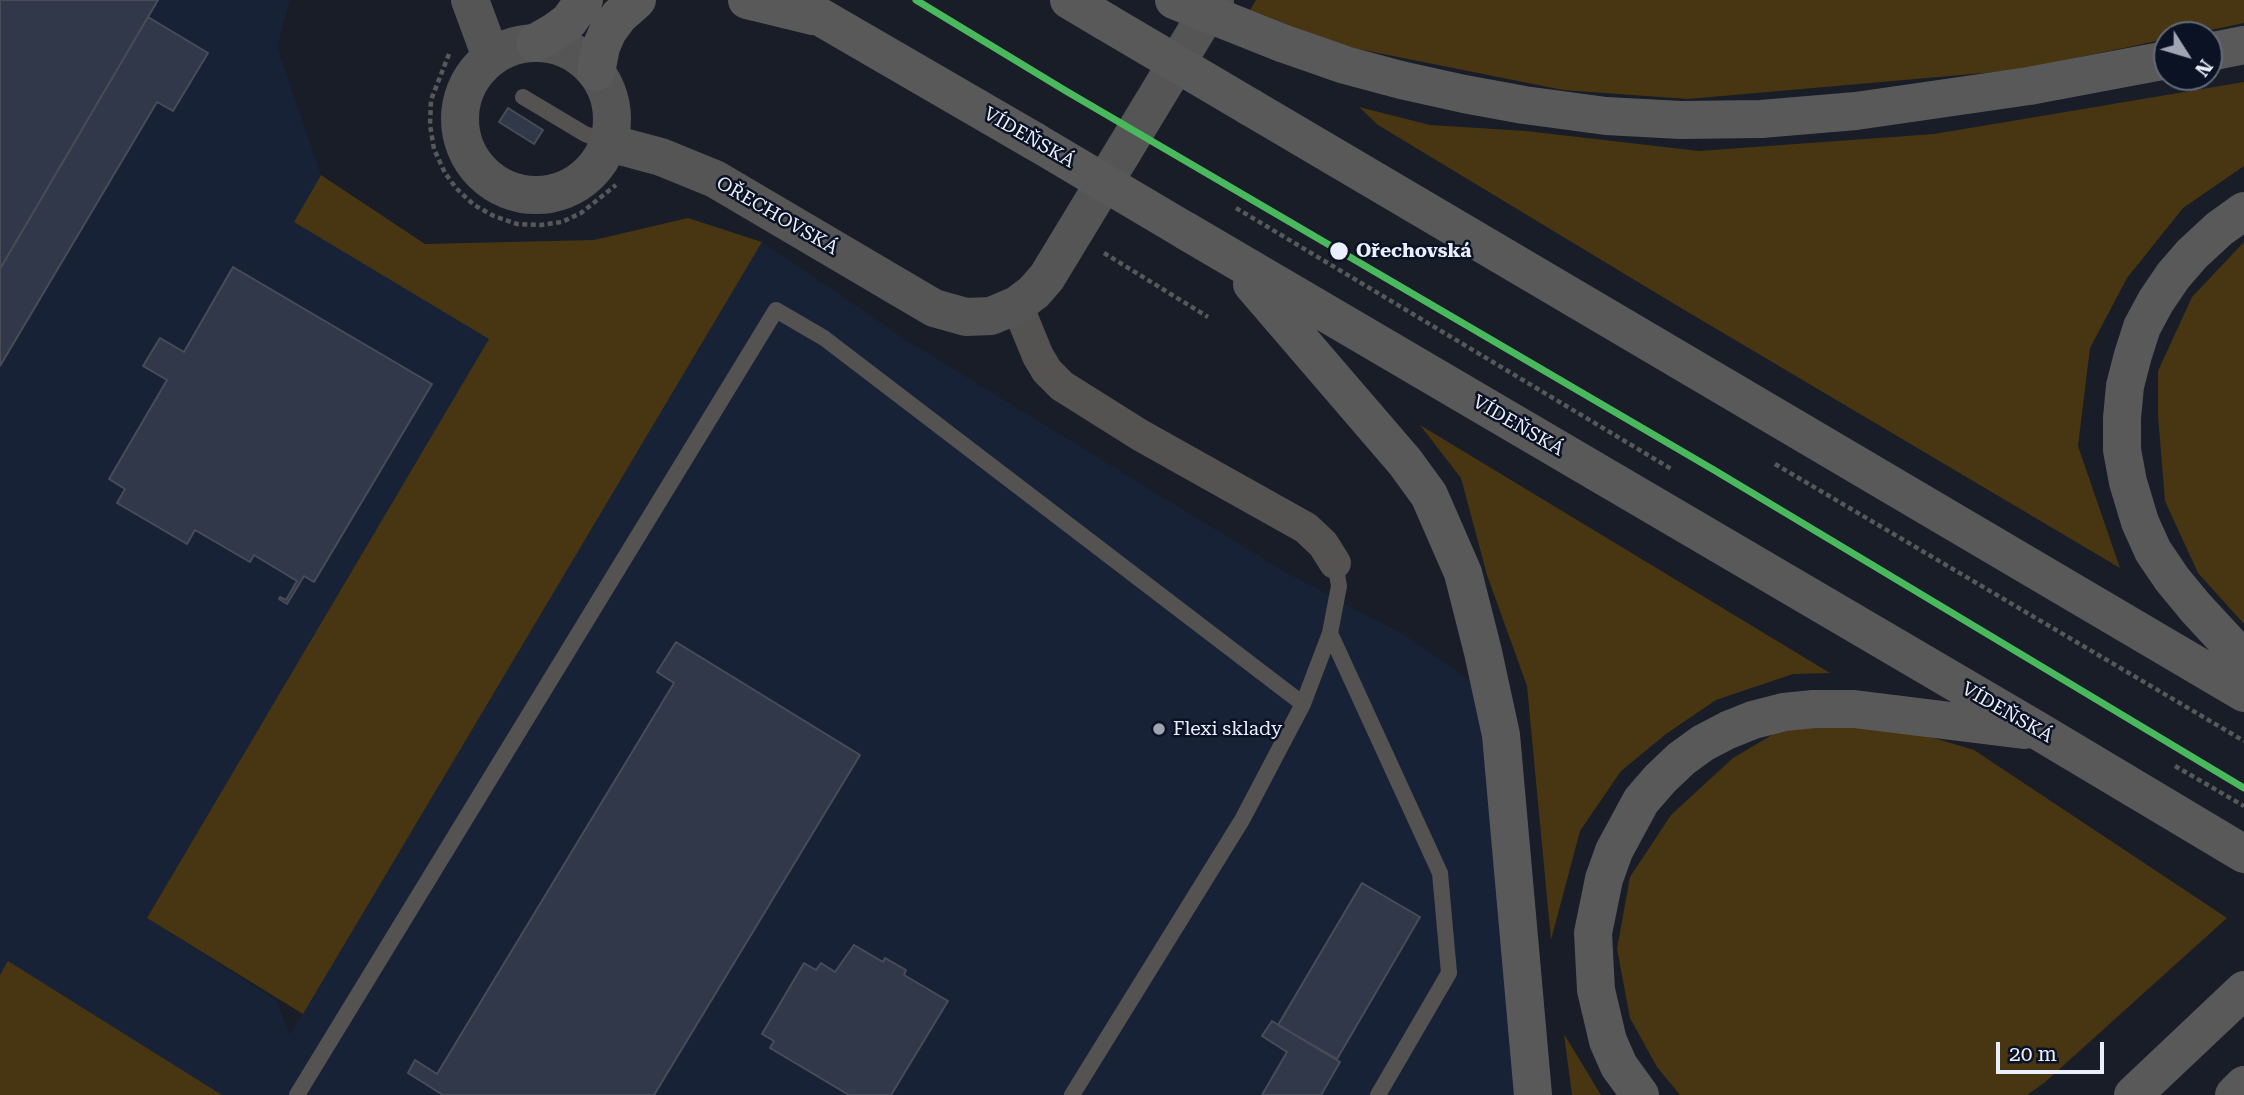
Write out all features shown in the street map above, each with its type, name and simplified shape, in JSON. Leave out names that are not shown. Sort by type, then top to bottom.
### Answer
[{"type":"highway","points":[[535,43],[569,21],[584,0]]},
{"type":"highway","points":[[596,72],[601,47],[608,31],[619,16],[637,0]]},
{"type":"highway","name":"VÍDEŇSKÁ","points":[[747,0],[805,9],[1034,141],[2244,854]]},
{"type":"highway","points":[[1069,0],[2244,693]]},
{"type":"highway","points":[[1174,0],[1345,65],[1464,94],[1606,116],[1681,120],[1761,119],[1856,111],[2015,88],[2153,63]]},
{"type":"highway","points":[[2223,49],[2244,45]]},
{"type":"highway","points":[[2244,211],[2192,254],[2156,301],[2143,327],[2125,386],[2122,450],[2140,522],[2154,551],[2188,598],[2244,660]]},
{"type":"highway","points":[[1230,258],[1405,462],[1429,495],[1464,573],[1501,735],[1534,1095]]},
{"type":"highway","points":[[1640,1095],[1619,1066],[1608,1041],[1596,990],[1593,933],[1604,879],[1626,825],[1641,802],[1681,759],[1728,730],[1784,712],[1814,709],[1854,709],[2040,732]]},
{"type":"highway","points":[[2133,1095],[2244,990]]},
{"type":"highway","points":[[2234,1095],[2244,1085]]},
{"type":"street","points":[[470,0],[491,57]]},
{"type":"street","name":"OŘECHOVSKÁ","points":[[608,143],[661,157],[715,179],[934,309],[966,317],[991,316],[1017,305],[1047,277],[1215,0]]},
{"type":"street","points":[[535,43],[546,43],[568,50],[583,59],[596,72],[608,93],[612,115],[608,143],[599,162],[588,175],[557,193],[540,196],[516,194],[490,181],[467,154],[459,124],[462,97],[469,82],[491,57],[518,44],[535,43]]},
{"type":"street","points":[[1017,305],[1038,356],[1047,372],[1062,386],[1140,435],[1306,528],[1323,544],[1335,562]]},
{"type":"lane","points":[[523,97],[585,134],[608,143]]},
{"type":"lane","points":[[297,1095],[776,310],[824,338],[1303,704]]},
{"type":"lane","points":[[1072,1095],[1242,820],[1303,704],[1330,633],[1339,586],[1335,562]]},
{"type":"lane","points":[[1330,633],[1440,873],[1449,973],[1378,1095]]},
{"type":"path","points":[[450,51],[431,100],[430,125],[434,149],[445,173],[474,205],[517,224],[562,222],[581,213],[623,181]]},
{"type":"path","points":[[1236,208],[1677,472]]},
{"type":"path","points":[[1098,248],[1208,317]]},
{"type":"path","points":[[1771,461],[2244,741]]},
{"type":"path","points":[[2236,801],[2244,806]]},
{"type":"shaded area","points":[[0,0],[290,0],[277,47],[321,175],[295,222],[490,339],[147,918],[276,1000],[289,1034],[762,242],[906,340],[1285,572],[1408,637],[1473,683],[1496,819],[1520,1095],[222,1095],[9,962],[0,975]]},
{"type":"shaded area","points":[[1256,0],[2244,0],[2244,23],[2223,27],[2223,21],[2153,21],[2153,42],[2018,70],[1688,99],[1563,90],[1343,46],[1250,10]]},
{"type":"shaded area","points":[[2244,82],[2244,166],[2183,208],[2127,278],[2090,348],[2078,446],[2120,568],[1378,125],[1359,107],[1430,125],[1526,131],[1699,151],[1934,134],[2190,91],[2223,91],[2223,86]]},
{"type":"shaded area","points":[[321,175],[425,244],[594,240],[688,218],[762,242],[303,1014],[147,918],[489,339],[294,222]]},
{"type":"shaded area","points":[[2244,242],[2244,624],[2198,573],[2165,501],[2158,415],[2158,371],[2192,297]]},
{"type":"shaded area","points":[[1420,425],[1830,673],[1793,674],[1716,700],[1666,734],[1621,771],[1580,831],[1551,940],[1527,686],[1487,575],[1461,478]]},
{"type":"shaded area","points":[[1849,724],[1914,732],[1974,750],[2227,918],[2044,1083],[2027,1095],[1680,1095],[1657,1067],[1630,1018],[1617,949],[1630,877],[1671,815],[1733,758],[1782,729]]},
{"type":"shaded area","points":[[8,961],[222,1095],[0,1095],[0,975]]},
{"type":"shaded area","points":[[1564,1034],[1601,1095],[1572,1095]]},
{"type":"building","points":[[0,0],[158,0],[0,269]]},
{"type":"building","points":[[148,17],[208,53],[173,111],[157,102],[0,366],[0,269]]},
{"type":"building","points":[[508,108],[543,130],[534,144],[499,122]]},
{"type":"building","points":[[233,267],[432,384],[314,582],[304,576],[287,604],[279,599],[280,597],[286,600],[297,581],[254,555],[250,562],[195,530],[187,544],[117,503],[125,489],[109,479],[167,380],[143,366],[160,338],[184,352]]},
{"type":"building","points":[[676,642],[860,755],[654,1095],[443,1095],[408,1073],[415,1060],[437,1074],[674,683],[657,672]]},
{"type":"building","points":[[1362,883],[1420,917],[1337,1059],[1278,1025]]},
{"type":"building","points":[[854,945],[883,962],[885,958],[906,970],[904,975],[948,1001],[891,1095],[849,1095],[770,1048],[774,1041],[762,1034],[804,963],[816,970],[821,963],[835,972]]},
{"type":"building","points":[[1272,1021],[1340,1062],[1321,1095],[1262,1095],[1287,1052],[1262,1036]]},
{"type":"transit line","points":[[916,0],[1066,91],[1714,470],[2244,788]]},
{"type":"place","name":"Ořechovská","points":[[1339,251]]},
{"type":"place","name":"Flexi sklady","points":[[1159,729]]}]
